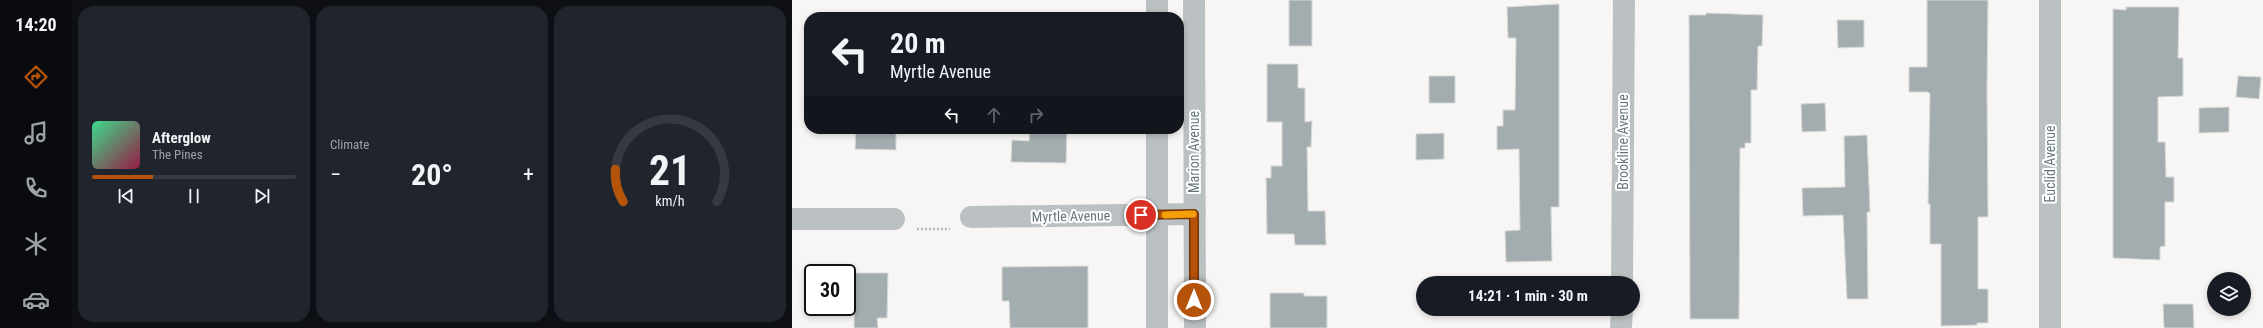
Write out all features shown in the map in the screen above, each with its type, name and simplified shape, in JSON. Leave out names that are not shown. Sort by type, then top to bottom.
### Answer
[{"type":"street","points":[[1157,0],[1157,12]]},
{"type":"street","name":"Marion Avenue","points":[[1194,0],[1194,328]]},
{"type":"street","name":"Brookline Avenue","points":[[1622,276],[1624,0]]},
{"type":"street","name":"Euclid Avenue","points":[[2050,0],[2050,328]]},
{"type":"street","points":[[1157,134],[1157,328]]},
{"type":"street","name":"Myrtle Avenue","points":[[971,217],[1194,214]]},
{"type":"street","points":[[792,219],[894,219]]},
{"type":"street","points":[[1622,316],[1622,328]]},
{"type":"path","points":[[894,219],[894,230],[970,228],[971,217]]},
{"type":"building","points":[[1289,0],[1312,0],[1312,46],[1289,46]]},
{"type":"building","points":[[1927,0],[1988,0],[1988,217],[1978,217],[1978,289],[1988,289],[1988,323],[1977,323],[1977,325],[1941,326],[1941,244],[1930,244],[1930,204],[1928,204],[1930,94],[1928,92],[1909,92],[1909,67],[1927,67]]},
{"type":"building","points":[[1559,4],[1559,207],[1551,207],[1552,261],[1506,262],[1505,231],[1520,230],[1519,149],[1497,150],[1497,126],[1503,126],[1503,110],[1515,110],[1516,38],[1508,38],[1507,7]]},
{"type":"building","points":[[2126,7],[2179,7],[2178,58],[2183,58],[2183,96],[2158,97],[2158,142],[2165,142],[2166,177],[2174,177],[2174,202],[2165,202],[2165,246],[2160,247],[2160,260],[2113,258],[2113,9],[2126,10]]},
{"type":"building","points":[[1706,13],[1763,15],[1762,46],[1758,46],[1757,90],[1751,90],[1751,143],[1745,143],[1745,148],[1740,148],[1739,319],[1690,319],[1689,15],[1706,15]]},
{"type":"building","points":[[1837,20],[1864,20],[1864,47],[1838,48]]},
{"type":"building","points":[[1267,64],[1298,64],[1298,88],[1305,88],[1305,122],[1312,121],[1311,147],[1307,147],[1308,211],[1325,211],[1326,245],[1295,245],[1294,234],[1267,234],[1266,178],[1271,178],[1271,166],[1282,166],[1282,122],[1267,122]]},
{"type":"building","points":[[1429,76],[1455,76],[1455,103],[1429,103]]},
{"type":"building","points":[[2238,76],[2261,77],[2259,99],[2236,97]]},
{"type":"building","points":[[1825,103],[1826,131],[1802,132],[1801,104]]},
{"type":"building","points":[[2229,107],[2229,132],[2199,133],[2199,108]]},
{"type":"building","points":[[1444,133],[1444,159],[1416,160],[1416,134]]},
{"type":"building","points":[[856,134],[896,134],[896,150],[855,149]]},
{"type":"building","points":[[1030,134],[1067,134],[1066,163],[1011,162],[1012,140],[1029,141]]},
{"type":"building","points":[[1867,135],[1870,212],[1867,212],[1868,299],[1847,299],[1843,215],[1803,216],[1802,188],[1845,187],[1844,136]]},
{"type":"building","points":[[1088,266],[1088,328],[1010,328],[1009,301],[1002,301],[1002,267]]},
{"type":"building","points":[[856,273],[888,273],[887,318],[877,318],[878,328],[854,328],[854,316],[856,316]]},
{"type":"building","points":[[1270,293],[1304,293],[1304,296],[1327,296],[1327,328],[1270,328]]},
{"type":"building","points":[[2163,304],[2193,304],[2194,328],[2164,328]]},
{"type":"slow traffic","points":[[1165,215],[1193,214]]},
{"type":"route","points":[[1141,215],[1194,214],[1194,300]]}]
